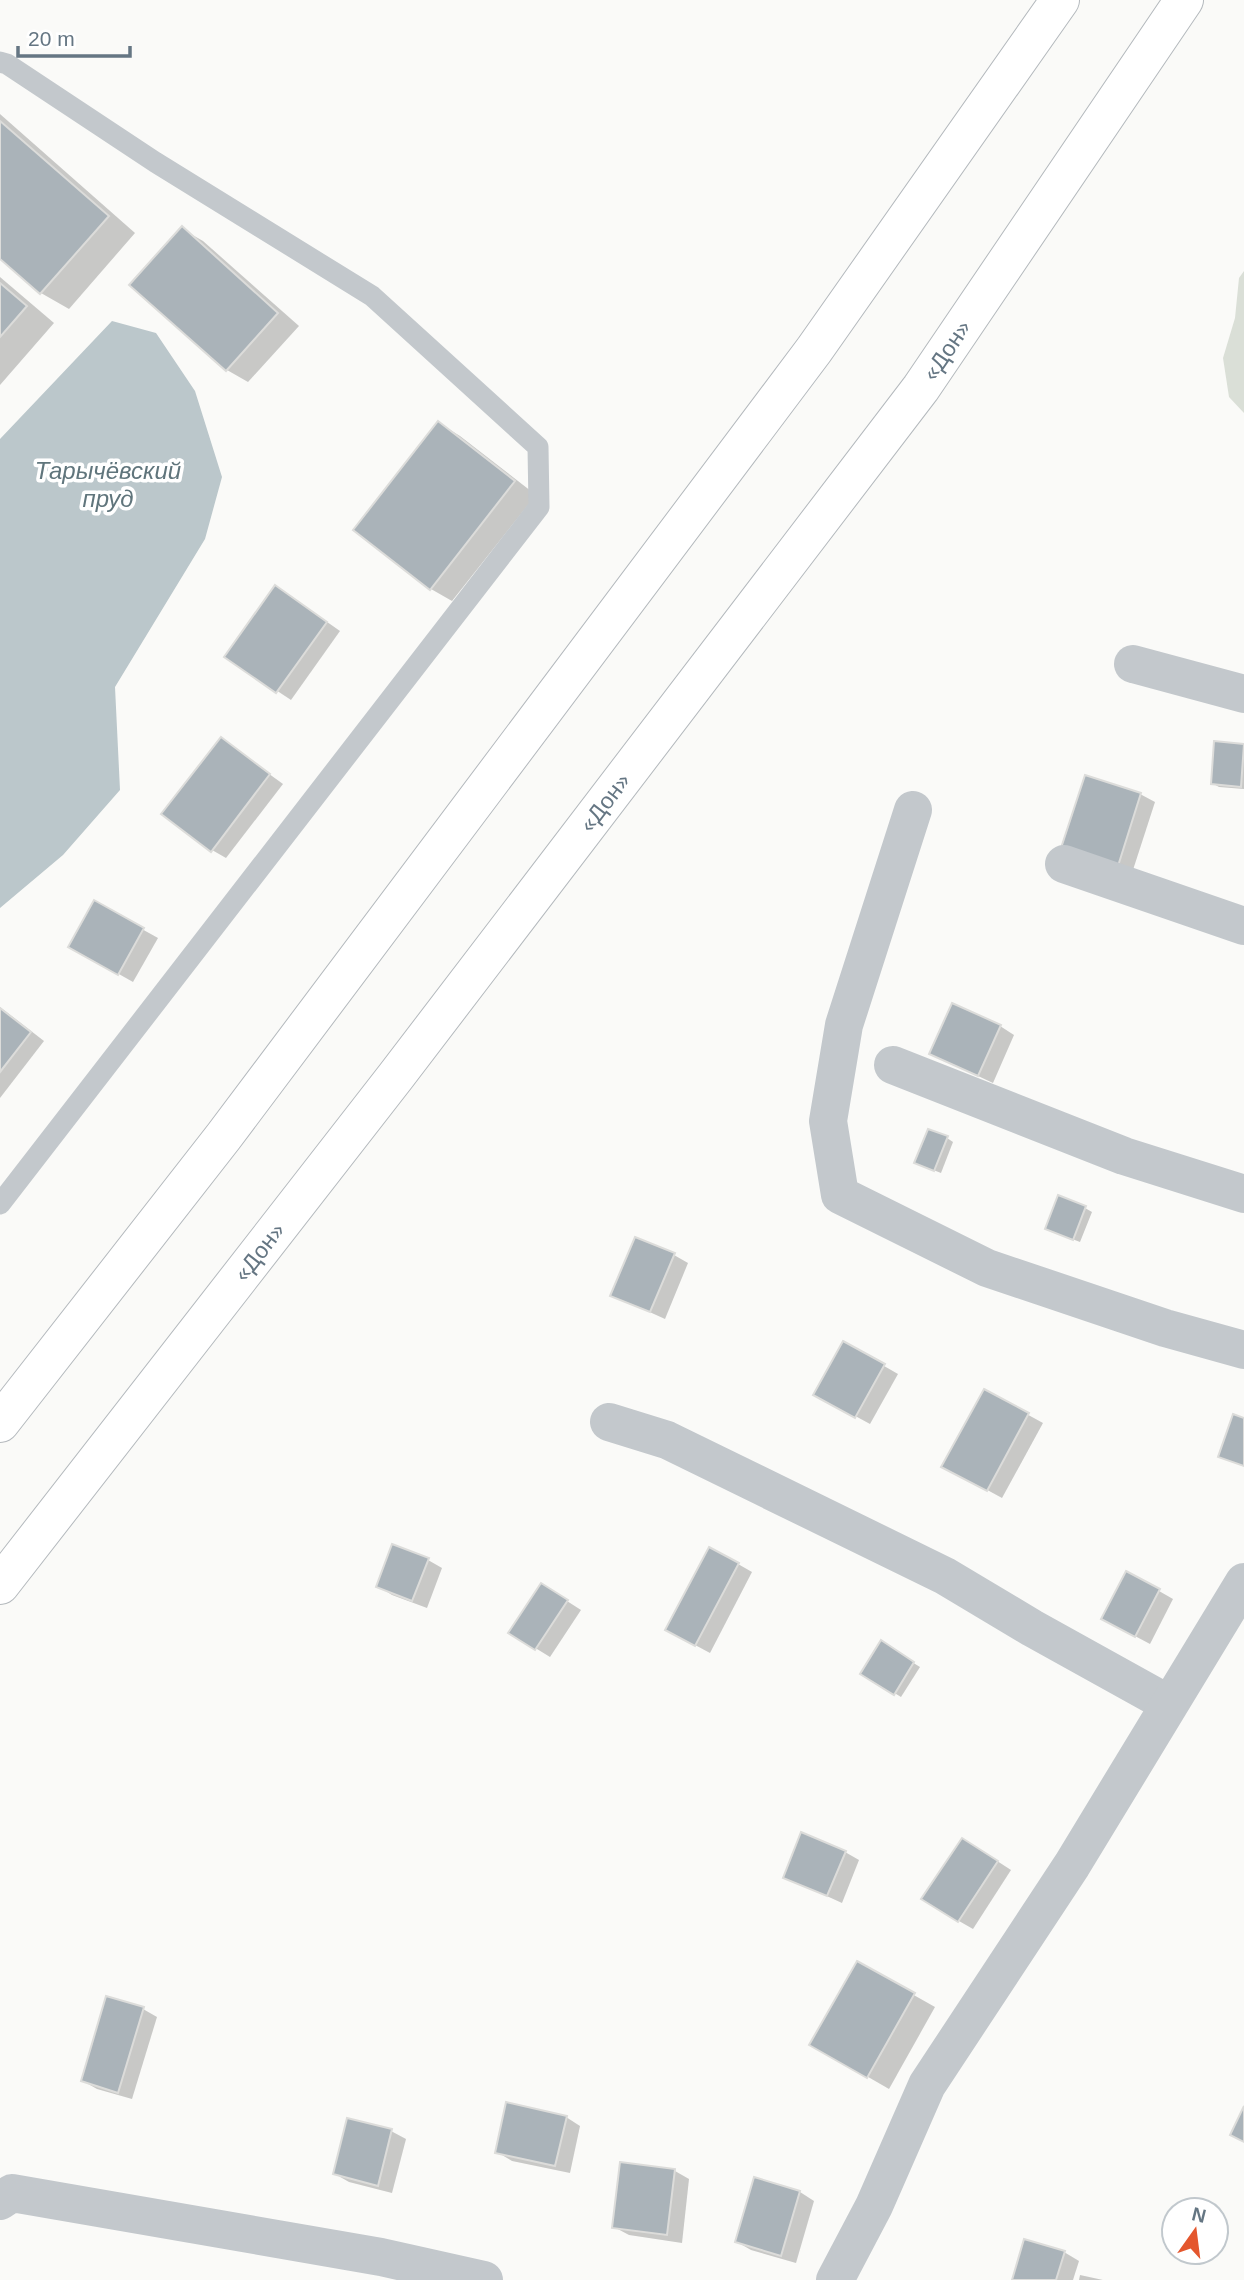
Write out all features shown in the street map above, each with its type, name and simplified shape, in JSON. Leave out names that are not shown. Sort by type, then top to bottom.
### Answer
[{"type":"highway","points":[[0,1423],[224,1136],[814,350],[1060,0]]},
{"type":"highway","name":"«Дон»","points":[[0,1585],[396,1076],[921,388],[1184,0]]},
{"type":"street","points":[[1133,664],[1244,694]]},
{"type":"street","points":[[913,810],[844,1025],[828,1121],[840,1195],[987,1268],[1165,1328],[1244,1350]]},
{"type":"street","points":[[1064,864],[1244,926]]},
{"type":"street","points":[[893,1065],[1124,1156],[1244,1194]]},
{"type":"street","points":[[609,1422],[667,1440],[945,1576],[1032,1629],[1169,1704]]},
{"type":"street","points":[[835,2280],[874,2206],[928,2085],[1072,1865],[1244,1582]]},
{"type":"street","points":[[0,2201],[12,2193],[382,2268],[484,2280]]},
{"type":"lane","points":[[0,62],[7,64],[155,162],[372,296],[538,447],[539,507],[0,1204]]},
{"type":"shaded area","points":[[1244,271],[1244,413],[1229,397],[1223,358],[1235,318],[1239,278]]},
{"type":"water","name":"Тарычёвский пруд","points":[[112,321],[156,333],[195,391],[222,477],[205,539],[115,687],[120,790],[63,855],[0,908],[0,439]]},
{"type":"building","points":[[0,121],[109,216],[40,294],[0,259]]},
{"type":"building","points":[[182,226],[278,313],[226,371],[129,285]]},
{"type":"building","points":[[0,283],[27,306],[0,337]]},
{"type":"building","points":[[438,421],[515,481],[430,590],[353,530]]},
{"type":"building","points":[[275,585],[327,622],[276,693],[224,657]]},
{"type":"building","points":[[221,737],[270,774],[211,852],[161,814]]},
{"type":"building","points":[[1214,741],[1244,744],[1241,787],[1211,784]]},
{"type":"building","points":[[1085,775],[1141,793],[1118,866],[1061,848]]},
{"type":"building","points":[[94,900],[144,928],[118,975],[68,947]]},
{"type":"building","points":[[952,1003],[1001,1025],[978,1076],[929,1054]]},
{"type":"building","points":[[0,1008],[31,1032],[0,1072]]},
{"type":"building","points":[[928,1129],[948,1136],[934,1171],[914,1163]]},
{"type":"building","points":[[1058,1195],[1086,1206],[1073,1240],[1045,1229]]},
{"type":"building","points":[[635,1237],[675,1253],[650,1312],[610,1296]]},
{"type":"building","points":[[843,1341],[885,1364],[855,1418],[813,1395]]},
{"type":"building","points":[[984,1389],[1029,1413],[987,1491],[941,1467]]},
{"type":"building","points":[[1233,1414],[1244,1418],[1244,1466],[1218,1457]]},
{"type":"building","points":[[392,1544],[429,1558],[412,1601],[376,1587]]},
{"type":"building","points":[[709,1547],[739,1563],[695,1646],[665,1630]]},
{"type":"building","points":[[1126,1571],[1160,1589],[1135,1637],[1101,1619]]},
{"type":"building","points":[[541,1583],[568,1600],[535,1650],[508,1633]]},
{"type":"building","points":[[881,1640],[914,1662],[894,1695],[860,1674]]},
{"type":"building","points":[[801,1832],[846,1851],[827,1896],[783,1878]]},
{"type":"building","points":[[962,1838],[998,1861],[958,1922],[921,1899]]},
{"type":"building","points":[[857,1961],[915,1993],[867,2078],[809,2045]]},
{"type":"building","points":[[106,1996],[144,2007],[118,2093],[81,2081]]},
{"type":"building","points":[[506,2102],[567,2116],[555,2166],[495,2153]]},
{"type":"building","points":[[1244,2106],[1244,2142],[1230,2135]]},
{"type":"building","points":[[347,2118],[392,2129],[378,2186],[333,2174]]},
{"type":"building","points":[[620,2162],[675,2169],[667,2235],[612,2228]]},
{"type":"building","points":[[754,2177],[800,2191],[781,2256],[735,2242]]},
{"type":"building","points":[[1024,2239],[1065,2251],[1056,2280],[1012,2280]]}]
